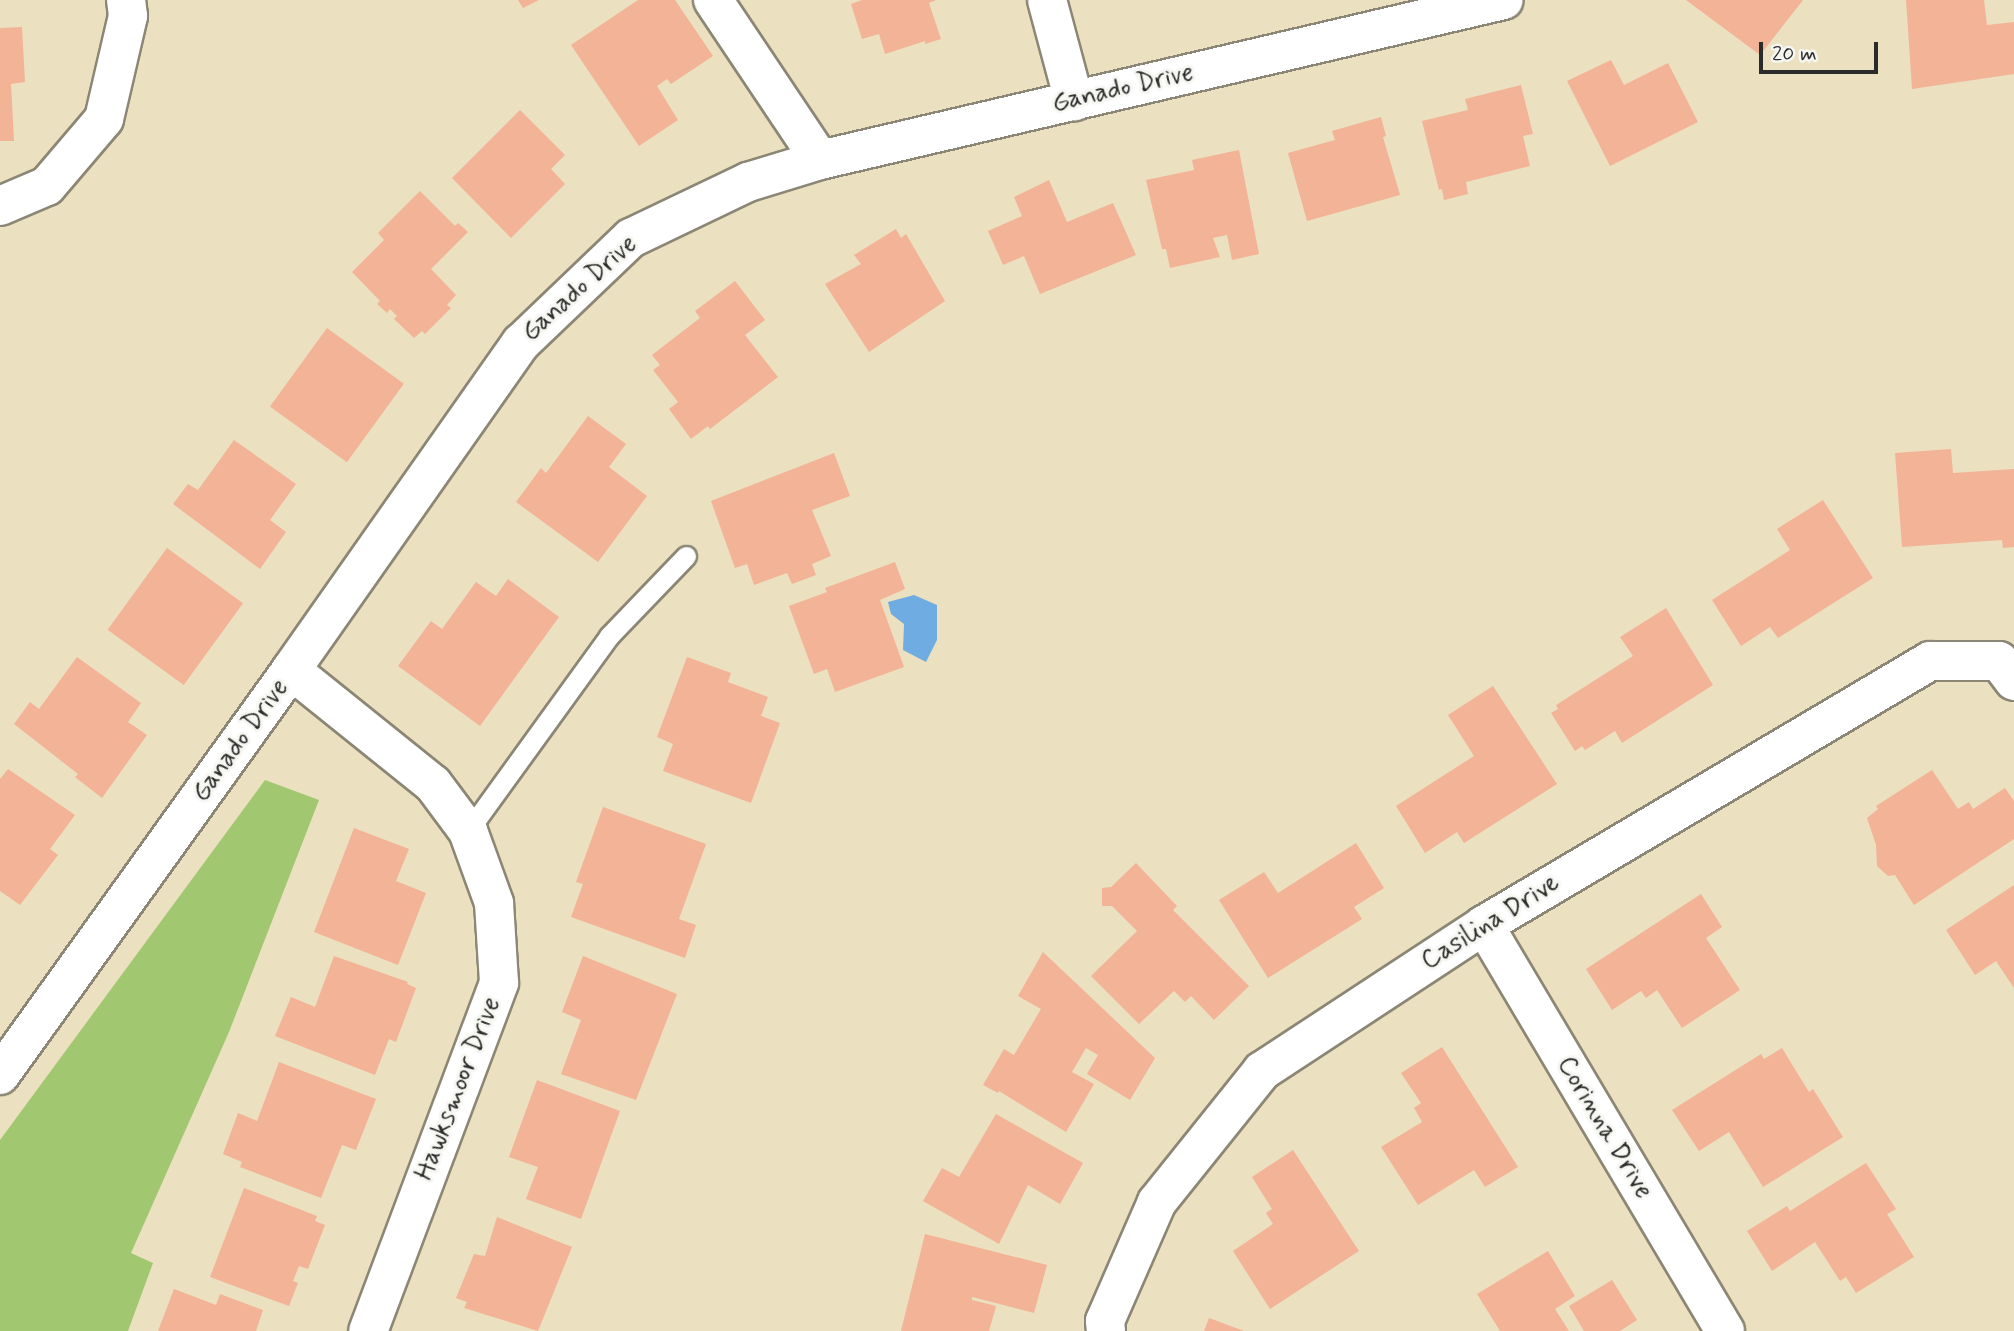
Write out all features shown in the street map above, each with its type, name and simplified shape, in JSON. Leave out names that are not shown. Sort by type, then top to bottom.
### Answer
[{"type":"street","points":[[0,206],[47,186],[104,119],[128,16],[127,0]]},
{"type":"street","points":[[713,0],[820,160]]},
{"type":"street","points":[[1047,0],[1074,101]]},
{"type":"street","name":"Ganado Drive","points":[[0,1075],[291,670],[521,342],[631,237],[748,182],[820,160],[1504,0]]},
{"type":"street","name":"Casilina Drive","points":[[1106,1331],[1105,1321],[1157,1202],[1262,1071],[1484,925],[1930,661],[2007,671]]},
{"type":"street","name":"Hawksmoor Drive","points":[[291,670],[433,784],[468,831],[494,903],[499,983],[368,1331]]},
{"type":"street","name":"Corinna Drive","points":[[1484,925],[1725,1331]]},
{"type":"lane","points":[[468,831],[609,636],[686,555]]},
{"type":"green space","points":[[265,780],[319,800],[229,1032],[131,1253],[153,1263],[128,1331],[0,1331],[0,1140]]},
{"type":"water","points":[[914,595],[937,605],[937,640],[926,662],[903,650],[904,624],[891,614],[888,602]]},
{"type":"building","points":[[518,0],[539,0],[523,8]]},
{"type":"building","points":[[638,0],[675,0],[713,56],[671,84],[667,79],[657,86],[678,120],[639,146],[571,45]]},
{"type":"building","points":[[862,0],[936,0],[929,3],[941,39],[925,44],[925,41],[885,54],[879,34],[862,39],[851,4]]},
{"type":"building","points":[[1686,0],[1803,0],[1760,55]]},
{"type":"building","points":[[1906,0],[1984,0],[1987,25],[2014,22],[2014,74],[1912,89]]},
{"type":"building","points":[[22,27],[25,82],[11,84],[14,141],[0,141],[0,28]]},
{"type":"building","points":[[1611,60],[1624,85],[1668,63],[1698,122],[1610,166],[1567,81]]},
{"type":"building","points":[[1521,85],[1533,134],[1523,136],[1530,166],[1466,182],[1468,194],[1444,200],[1442,189],[1439,190],[1422,121],[1468,110],[1465,99]]},
{"type":"building","points":[[520,110],[565,155],[551,169],[565,184],[511,238],[452,178]]},
{"type":"building","points":[[1381,117],[1386,136],[1383,137],[1400,195],[1307,221],[1288,153],[1335,140],[1332,131]]},
{"type":"building","points":[[1239,150],[1259,254],[1232,260],[1227,235],[1213,238],[1220,257],[1170,268],[1166,249],[1162,249],[1146,180],[1194,170],[1192,160]]},
{"type":"building","points":[[1049,180],[1067,222],[1113,203],[1136,255],[1040,294],[1024,256],[1003,265],[988,231],[1022,216],[1014,197]]},
{"type":"building","points":[[420,191],[455,226],[458,223],[468,232],[431,269],[456,295],[447,305],[451,308],[425,334],[422,331],[414,338],[394,319],[397,316],[390,309],[387,313],[377,304],[380,301],[352,272],[384,240],[378,233]]},
{"type":"building","points":[[896,229],[901,238],[906,234],[945,301],[869,352],[825,284],[861,264],[854,255]]},
{"type":"building","points":[[735,281],[765,320],[745,335],[778,377],[710,429],[708,426],[691,439],[669,409],[678,402],[653,370],[660,365],[652,355],[700,318],[695,311]]},
{"type":"building","points":[[327,328],[404,384],[347,462],[270,406]]},
{"type":"building","points":[[588,416],[626,444],[609,467],[647,496],[598,562],[516,502],[541,468],[546,473]]},
{"type":"building","points":[[234,440],[296,484],[270,520],[286,532],[260,569],[173,504],[188,484],[198,490]]},
{"type":"building","points":[[1951,449],[1953,473],[2014,469],[2014,547],[2003,548],[2002,540],[1902,547],[1895,453]]},
{"type":"building","points":[[834,453],[850,496],[812,510],[831,556],[812,564],[816,575],[792,584],[787,573],[754,585],[747,564],[735,568],[711,501]]},
{"type":"building","points":[[1823,500],[1873,578],[1778,638],[1770,627],[1741,646],[1712,600],[1790,550],[1777,529]]},
{"type":"building","points":[[167,548],[243,603],[184,685],[108,630]]},
{"type":"building","points":[[895,562],[905,589],[880,600],[904,667],[835,692],[827,669],[814,674],[789,606],[827,592],[825,588]]},
{"type":"building","points":[[508,579],[559,617],[480,726],[398,666],[431,621],[442,629],[476,582],[496,596]]},
{"type":"building","points":[[1666,608],[1713,685],[1622,743],[1615,731],[1585,750],[1582,746],[1575,751],[1551,713],[1558,709],[1556,705],[1633,656],[1620,637]]},
{"type":"building","points":[[77,657],[141,703],[128,722],[147,735],[102,798],[75,777],[78,774],[14,724],[30,702],[39,709]]},
{"type":"building","points":[[687,657],[731,673],[728,682],[768,697],[761,716],[780,723],[751,803],[663,771],[673,744],[657,737]]},
{"type":"building","points":[[1493,686],[1557,784],[1464,843],[1457,832],[1425,853],[1396,806],[1474,756],[1448,715]]},
{"type":"building","points":[[8,769],[75,815],[50,849],[58,855],[20,905],[0,891],[0,779]]},
{"type":"building","points":[[1932,770],[1958,809],[1969,802],[1973,809],[2005,788],[2014,801],[2014,839],[1914,905],[1895,875],[1888,876],[1877,866],[1876,845],[1867,818],[1878,809],[1876,806]]},
{"type":"building","points":[[603,807],[706,844],[679,919],[696,925],[685,958],[571,917],[583,884],[576,882]]},
{"type":"building","points":[[354,828],[409,849],[396,881],[426,893],[398,965],[314,932]]},
{"type":"building","points":[[1356,843],[1384,888],[1354,907],[1362,919],[1268,978],[1219,900],[1264,872],[1278,893]]},
{"type":"building","points":[[1136,863],[1177,906],[1173,910],[1249,986],[1214,1020],[1191,996],[1185,1002],[1174,991],[1139,1024],[1091,976],[1137,931],[1112,906],[1102,906],[1102,888],[1111,887]]},
{"type":"building","points":[[2014,885],[2014,988],[1996,961],[1975,975],[1946,930]]},
{"type":"building","points":[[1701,894],[1722,927],[1706,938],[1740,990],[1682,1028],[1657,990],[1646,998],[1641,991],[1612,1010],[1586,969]]},
{"type":"building","points":[[1043,952],[1155,1058],[1130,1100],[1087,1074],[1098,1055],[1086,1048],[1072,1072],[1094,1084],[1066,1132],[999,1091],[998,1093],[983,1085],[1004,1049],[1014,1055],[1041,1009],[1018,996]]},
{"type":"building","points":[[334,956],[408,982],[407,984],[416,988],[396,1042],[389,1039],[375,1075],[275,1036],[291,997],[315,1007]]},
{"type":"building","points":[[583,956],[677,994],[636,1100],[561,1074],[581,1020],[562,1012]]},
{"type":"building","points":[[1442,1047],[1518,1167],[1485,1187],[1474,1170],[1418,1205],[1381,1147],[1422,1122],[1414,1108],[1421,1103],[1401,1073]]},
{"type":"building","points":[[1782,1048],[1809,1092],[1813,1089],[1843,1137],[1763,1187],[1729,1132],[1699,1151],[1672,1110],[1761,1054],[1764,1059]]},
{"type":"building","points":[[279,1062],[376,1099],[356,1150],[342,1145],[321,1198],[240,1167],[242,1162],[223,1154],[238,1113],[257,1121]]},
{"type":"building","points":[[537,1080],[620,1111],[581,1219],[526,1199],[538,1167],[509,1157]]},
{"type":"building","points":[[996,1114],[1083,1163],[1060,1204],[1028,1185],[999,1244],[923,1201],[942,1168],[959,1177]]},
{"type":"building","points":[[1293,1150],[1359,1251],[1270,1309],[1233,1251],[1273,1224],[1266,1213],[1272,1209],[1252,1177]]},
{"type":"building","points":[[1866,1163],[1896,1209],[1887,1214],[1914,1257],[1856,1293],[1846,1277],[1840,1281],[1815,1242],[1772,1271],[1747,1231],[1787,1206],[1790,1211]]},
{"type":"building","points":[[244,1188],[317,1216],[315,1221],[325,1225],[308,1269],[299,1266],[293,1281],[298,1283],[289,1306],[210,1277]]},
{"type":"building","points":[[497,1217],[572,1247],[538,1331],[464,1308],[467,1302],[456,1298],[474,1254],[485,1256]]},
{"type":"building","points":[[925,1234],[1047,1265],[1034,1313],[972,1297],[972,1300],[996,1306],[989,1331],[901,1331]]},
{"type":"building","points":[[1548,1251],[1575,1296],[1555,1309],[1569,1331],[1500,1331],[1477,1294]]},
{"type":"building","points":[[1612,1280],[1637,1320],[1620,1331],[1584,1331],[1569,1306]]},
{"type":"building","points":[[174,1289],[216,1305],[220,1294],[263,1310],[256,1331],[158,1331]]},
{"type":"building","points":[[1209,1318],[1244,1331],[1204,1331]]}]
